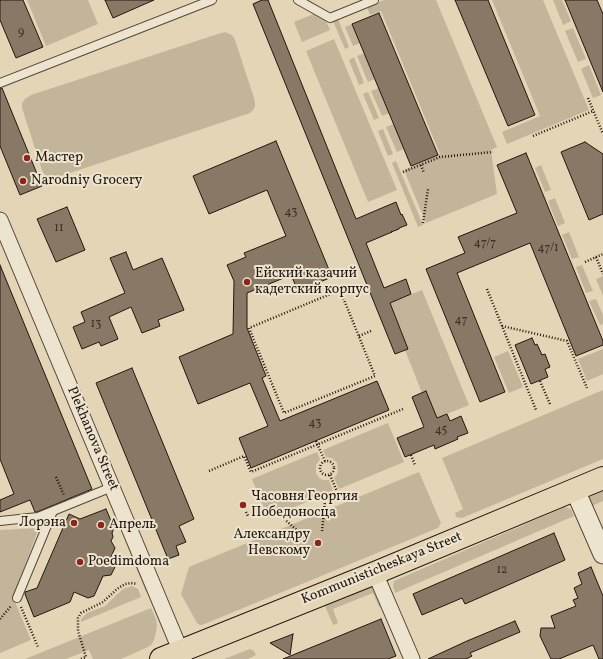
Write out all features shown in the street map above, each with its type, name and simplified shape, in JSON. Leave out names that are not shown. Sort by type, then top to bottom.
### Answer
[{"type":"main road","name":"Kommunisticheskaya Street","points":[[175,656],[603,478]]},
{"type":"street","name":"Plekhanova Street","points":[[0,220],[112,487],[175,656]]},
{"type":"street","points":[[575,490],[603,554]]},
{"type":"street","points":[[375,573],[412,659]]},
{"type":"lane","points":[[0,83],[212,0]]},
{"type":"lane","points":[[298,0],[330,18],[374,0]]},
{"type":"lane","points":[[0,521],[38,517],[112,487]]},
{"type":"lane","points":[[17,598],[53,511]]},
{"type":"path","points":[[588,98],[603,134]]},
{"type":"path","points":[[533,136],[593,111]]},
{"type":"path","points":[[403,172],[440,157],[493,152]]},
{"type":"path","points":[[421,165],[424,173]]},
{"type":"path","points":[[423,223],[428,189]]},
{"type":"path","points":[[585,262],[603,254]]},
{"type":"path","points":[[596,257],[603,274]]},
{"type":"path","points":[[487,289],[536,410]]},
{"type":"path","points":[[340,290],[359,336],[375,376],[284,413],[249,328],[340,290]]},
{"type":"path","points":[[501,326],[567,341],[587,388]]},
{"type":"path","points":[[359,336],[371,331]]},
{"type":"path","points":[[540,381],[550,404]]},
{"type":"path","points":[[209,471],[244,456],[251,472],[403,409]]},
{"type":"path","points":[[316,441],[325,461]]},
{"type":"path","points":[[411,455],[415,465]]},
{"type":"path","points":[[325,461],[330,461],[334,464],[334,472],[330,475],[326,476],[320,471],[321,464],[325,461]]},
{"type":"path","points":[[330,475],[339,496]]},
{"type":"path","points":[[56,477],[68,505]]},
{"type":"path","points":[[322,531],[325,502]]},
{"type":"path","points":[[246,512],[248,516]]},
{"type":"path","points":[[284,519],[306,538]]},
{"type":"path","points":[[81,659],[86,657],[78,631],[78,618],[81,613],[103,602],[125,584],[133,583],[140,585]]},
{"type":"path","points":[[0,619],[17,598],[38,647]]},
{"type":"shaded area","points":[[27,0],[88,0],[98,24],[46,46]]},
{"type":"shaded area","points":[[384,0],[436,0],[497,147],[491,150],[497,194],[426,223],[404,170],[440,154],[381,11],[370,15],[367,7]]},
{"type":"shaded area","points":[[492,0],[543,0],[589,110],[507,144],[502,132],[540,116]]},
{"type":"shaded area","points":[[553,0],[562,0],[571,21],[563,25]]},
{"type":"shaded area","points":[[316,13],[325,18],[330,30],[302,42],[294,22]]},
{"type":"shaded area","points":[[338,19],[349,47],[345,49],[333,21]]},
{"type":"shaded area","points":[[352,24],[360,43],[353,46],[345,27]]},
{"type":"shaded area","points":[[573,28],[586,59],[578,62],[565,31]]},
{"type":"shaded area","points":[[225,32],[232,35],[235,40],[254,98],[255,107],[250,113],[55,178],[49,178],[44,174],[22,108],[22,103],[25,99],[31,95]]},
{"type":"shaded area","points":[[334,39],[397,190],[368,202],[306,51]]},
{"type":"shaded area","points":[[365,53],[375,79],[368,82],[357,56]]},
{"type":"shaded area","points":[[354,57],[364,83],[359,85],[349,60]]},
{"type":"shaded area","points":[[589,65],[601,95],[593,98],[581,69]]},
{"type":"shaded area","points":[[379,88],[390,113],[382,116],[371,91]]},
{"type":"shaded area","points":[[368,92],[379,118],[374,120],[363,94]]},
{"type":"shaded area","points":[[394,124],[404,149],[397,152],[386,127]]},
{"type":"shaded area","points":[[383,129],[393,154],[388,156],[378,131]]},
{"type":"shaded area","points":[[396,161],[423,225],[418,227],[392,163]]},
{"type":"shaded area","points":[[541,165],[551,190],[545,192],[535,168]]},
{"type":"shaded area","points":[[555,198],[565,223],[558,226],[548,201]]},
{"type":"shaded area","points":[[569,232],[579,257],[572,259],[562,235]]},
{"type":"shaded area","points":[[582,265],[593,291],[586,293],[576,267]]},
{"type":"shaded area","points":[[603,276],[603,296],[596,279]]},
{"type":"shaded area","points":[[422,290],[469,405],[437,418],[422,393],[405,350],[408,348],[395,316],[382,321],[376,308]]},
{"type":"shaded area","points":[[596,299],[603,315],[603,324],[600,325],[589,301]]},
{"type":"shaded area","points":[[603,349],[603,374],[587,381],[578,359]]},
{"type":"shaded area","points":[[508,351],[523,387],[509,393],[494,357]]},
{"type":"shaded area","points":[[603,390],[603,459],[462,518],[456,517],[455,513],[463,509],[442,458]]},
{"type":"shaded area","points":[[388,423],[404,462],[339,489],[334,478],[338,471],[337,463],[332,458],[326,457],[323,450]]},
{"type":"shaded area","points":[[317,452],[320,459],[316,465],[316,473],[319,478],[329,480],[333,491],[268,518],[252,479]]},
{"type":"shaded area","points":[[419,472],[441,523],[438,528],[202,625],[197,623],[181,594],[189,567]]},
{"type":"shaded area","points":[[603,491],[603,501],[592,506],[589,499],[591,496]]},
{"type":"shaded area","points":[[565,507],[571,509],[574,516],[395,593],[393,586],[394,581]]},
{"type":"shaded area","points":[[39,528],[13,597],[31,640],[0,653],[0,530]]},
{"type":"shaded area","points":[[126,537],[149,593],[146,592],[125,540]]},
{"type":"shaded area","points":[[132,586],[138,589],[141,597],[81,622],[81,619],[87,613],[105,606],[123,589]]},
{"type":"shaded area","points":[[372,586],[375,587],[383,605],[379,607],[373,593],[333,609],[338,623],[333,625],[325,606]]},
{"type":"shaded area","points":[[151,608],[156,619],[157,626],[152,644],[121,659],[93,659],[89,650],[66,659],[25,659]]},
{"type":"shaded area","points":[[250,649],[254,651],[256,655],[248,659],[224,659]]},
{"type":"building","points":[[0,0],[23,0],[43,47],[16,58],[0,20]]},
{"type":"building","points":[[105,0],[154,0],[113,18]]},
{"type":"building","points":[[262,0],[268,0],[356,219],[396,202],[407,225],[366,243],[384,288],[406,279],[411,294],[390,303],[408,349],[395,354],[253,4]]},
{"type":"building","points":[[455,0],[488,0],[535,115],[508,126]]},
{"type":"building","points":[[565,0],[597,0],[603,14],[603,92]]},
{"type":"building","points":[[379,13],[438,155],[411,166],[352,24]]},
{"type":"building","points":[[0,88],[2,88],[42,186],[20,195],[0,146]]},
{"type":"building","points":[[276,141],[332,277],[298,291],[291,275],[247,293],[247,328],[266,376],[262,378],[280,421],[377,381],[389,410],[251,468],[239,438],[268,426],[250,383],[198,404],[179,357],[233,334],[234,281],[227,265],[246,257],[244,253],[286,236],[267,190],[209,214],[193,176]]},
{"type":"building","points":[[585,142],[603,154],[603,214],[589,220],[561,152]]},
{"type":"building","points":[[526,153],[603,341],[603,345],[576,356],[530,243],[457,273],[505,392],[480,402],[426,269],[465,253],[458,237],[517,213],[497,165]]},
{"type":"building","points":[[67,207],[85,250],[56,262],[37,219]]},
{"type":"building","points":[[126,252],[133,270],[162,258],[184,310],[158,320],[160,326],[142,333],[131,307],[109,317],[118,339],[101,346],[99,342],[82,349],[73,327],[85,322],[81,312],[125,293],[110,258]]},
{"type":"building","points":[[0,265],[92,489],[37,512],[35,512],[30,500],[0,512],[0,500],[14,494],[0,459]]},
{"type":"building","points":[[532,338],[535,345],[537,344],[542,355],[545,354],[550,367],[545,369],[548,377],[531,384],[515,345]]},
{"type":"building","points":[[132,368],[194,519],[179,526],[186,542],[176,546],[179,555],[168,559],[96,383]]},
{"type":"building","points":[[426,391],[437,418],[447,414],[450,421],[461,416],[468,433],[435,449],[434,445],[405,457],[397,438],[424,427],[412,397]]},
{"type":"building","points":[[106,509],[114,528],[111,541],[115,548],[111,557],[117,563],[111,575],[103,576],[94,596],[88,598],[74,592],[70,602],[34,617],[25,592],[37,588],[69,514],[80,519]]},
{"type":"building","points":[[554,533],[565,560],[465,604],[462,598],[422,615],[413,594]]},
{"type":"building","points":[[591,567],[603,596],[603,659],[599,659],[593,645],[559,659],[551,659],[540,636],[541,628],[555,628],[551,616],[576,606],[573,600],[578,598],[574,588],[582,584],[578,573]]},
{"type":"building","points":[[381,619],[396,656],[388,659],[283,659]]},
{"type":"building","points":[[515,621],[520,632],[470,653],[472,656],[466,659],[428,659],[467,641]]},
{"type":"building","points":[[293,634],[290,655],[270,643]]},
{"type":"place","name":"Мастер","points":[[27,158]]},
{"type":"place","name":"Narodniy Grocery","points":[[23,181]]},
{"type":"place","name":"Ейский казачий кадетский корпус","points":[[247,282]]},
{"type":"place","name":"Часовня Георгия Победоносца","points":[[243,505]]},
{"type":"place","name":"Лорэна","points":[[74,523]]},
{"type":"place","name":"Апрель","points":[[101,525]]},
{"type":"place","name":"Александру Невскому","points":[[318,543]]},
{"type":"place","name":"Poedimdoma","points":[[80,562]]}]
